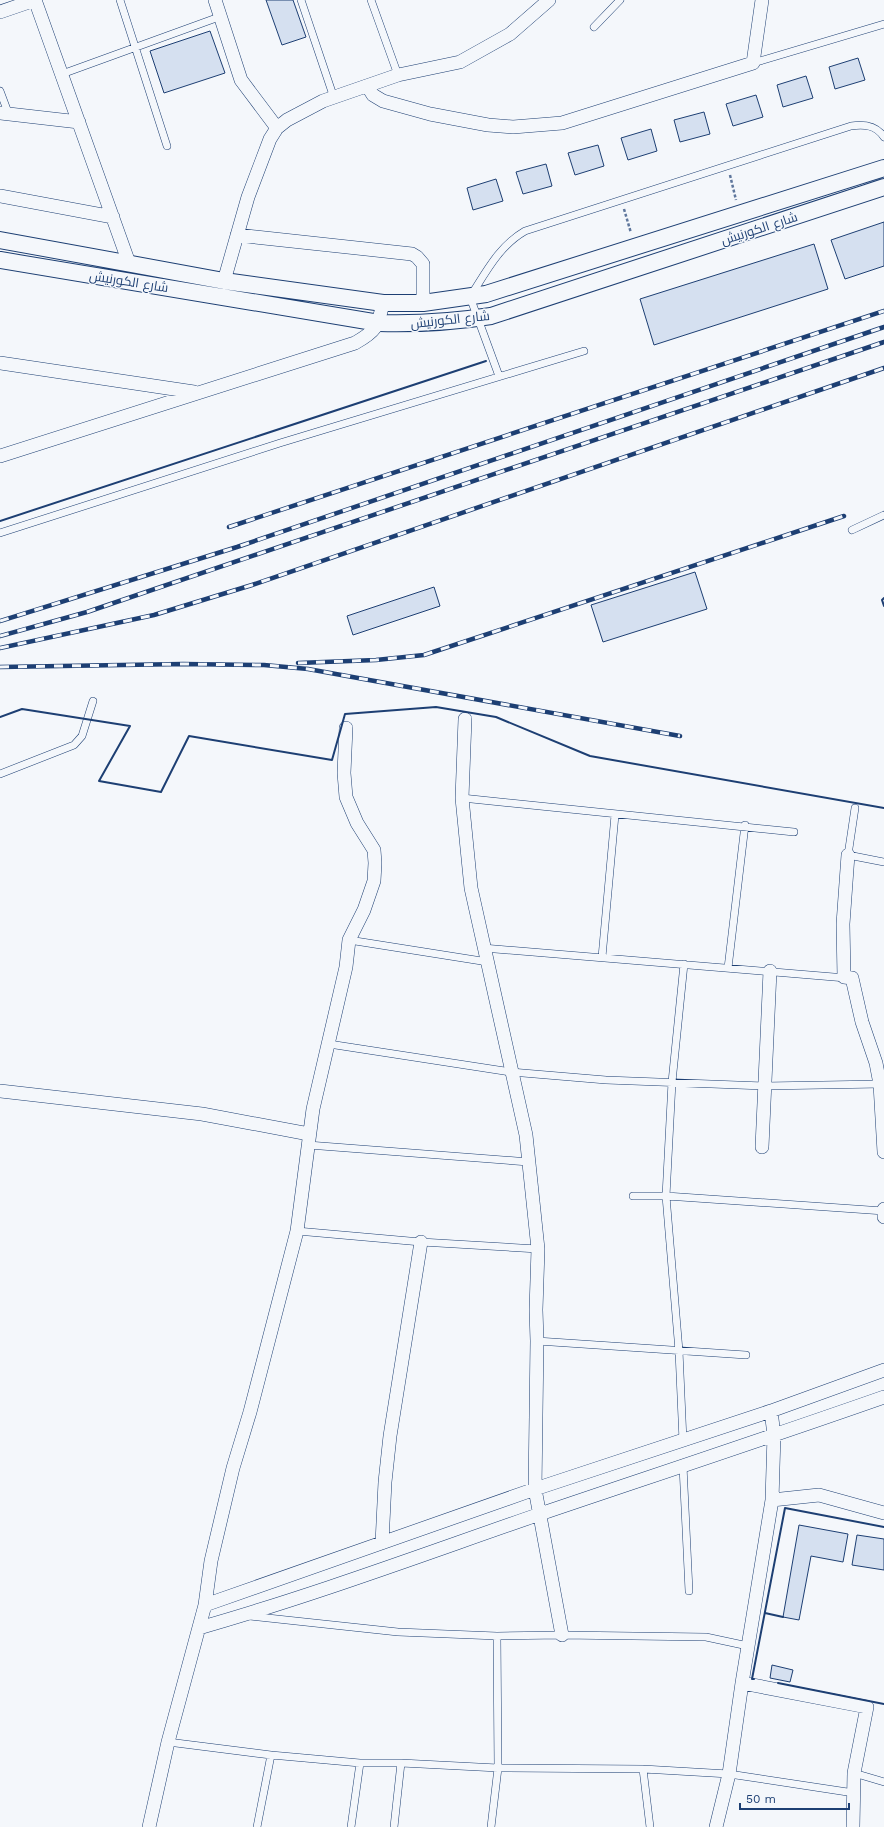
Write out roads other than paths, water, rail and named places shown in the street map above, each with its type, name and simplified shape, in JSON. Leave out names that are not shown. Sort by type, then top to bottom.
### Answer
[{"type":"street","points":[[0,12],[35,0],[129,263]]},
{"type":"street","points":[[215,0],[219,17],[241,80],[277,128]]},
{"type":"street","points":[[224,281],[251,190],[270,139],[277,128],[312,106],[334,98],[398,75],[460,62],[510,34],[549,0]]},
{"type":"street","points":[[368,87],[373,95],[383,102],[430,114],[488,126],[532,126],[562,123],[582,118],[753,63],[762,0]]},
{"type":"street","points":[[5,114],[79,122]]},
{"type":"street","name":"شارع الكورنيش","points":[[0,240],[224,281],[383,303],[423,303],[486,294],[884,168]]},
{"type":"street","name":"شارع الكورنيش","points":[[0,260],[379,323],[410,324],[491,316],[884,187]]},
{"type":"street","points":[[0,196],[113,216]]},
{"type":"street","points":[[237,235],[412,254],[423,264],[423,303]]},
{"type":"street","points":[[0,456],[198,392],[355,344],[369,335],[379,323],[383,303]]},
{"type":"street","points":[[0,363],[198,392]]},
{"type":"street","points":[[464,719],[462,798],[470,888],[526,1135],[529,1162],[538,1249],[536,1310],[535,1489],[562,1634]]},
{"type":"street","points":[[149,1827],[168,1742],[200,1628],[205,1605],[211,1561],[233,1468],[250,1412],[297,1231],[313,1110],[329,1044],[334,1013],[346,967],[349,940],[364,910],[374,881],[374,850],[357,823],[346,797],[344,773],[346,728]]},
{"type":"street","points":[[848,855],[843,924],[844,977],[852,978],[862,1022],[876,1063],[880,1084],[884,1152]]},
{"type":"street","points":[[762,1147],[770,971]]},
{"type":"street","points":[[0,1091],[202,1114],[309,1140]]},
{"type":"street","points":[[884,1210],[884,1217]]},
{"type":"street","points":[[382,1543],[385,1482],[390,1436],[420,1242]]},
{"type":"street","points":[[205,1605],[535,1489],[771,1411],[884,1370]]},
{"type":"street","points":[[200,1628],[359,1578],[540,1514],[884,1397]]},
{"type":"street","points":[[716,1827],[729,1774],[742,1683],[772,1500],[774,1435],[771,1411]]},
{"type":"street","points":[[772,1500],[819,1495],[884,1513]]},
{"type":"street","points":[[742,1683],[867,1707],[854,1773],[853,1827]]},
{"type":"lane","points":[[120,0],[167,146]]},
{"type":"lane","points":[[301,0],[334,98]]},
{"type":"lane","points":[[371,0],[398,75]]},
{"type":"lane","points":[[594,27],[620,0]]},
{"type":"lane","points":[[62,74],[219,17]]},
{"type":"lane","points":[[753,63],[884,24]]},
{"type":"lane","points":[[0,90],[5,114]]},
{"type":"lane","points":[[499,376],[470,297],[492,262],[502,249],[514,238],[526,231],[851,126],[863,124],[873,127],[884,136]]},
{"type":"lane","points":[[0,533],[280,443],[584,351]]},
{"type":"lane","points":[[852,530],[884,515]]},
{"type":"lane","points":[[0,774],[74,745],[82,736],[93,701]]},
{"type":"lane","points":[[462,798],[615,815],[745,825],[794,832]]},
{"type":"lane","points":[[855,808],[848,855],[884,862]]},
{"type":"lane","points":[[602,957],[615,815]]},
{"type":"lane","points":[[728,968],[745,825]]},
{"type":"lane","points":[[349,940],[488,962]]},
{"type":"lane","points":[[483,948],[852,978]]},
{"type":"lane","points":[[683,1441],[679,1351],[666,1196],[672,1082],[684,964]]},
{"type":"lane","points":[[329,1044],[511,1072],[606,1080],[765,1086],[880,1084]]},
{"type":"lane","points":[[309,1140],[529,1162]]},
{"type":"lane","points":[[633,1196],[666,1196],[884,1210]]},
{"type":"lane","points":[[297,1231],[420,1242],[538,1249]]},
{"type":"lane","points":[[537,1341],[746,1356]]},
{"type":"lane","points":[[683,1466],[690,1591]]},
{"type":"lane","points":[[244,1615],[398,1632],[497,1636],[562,1634],[706,1637],[748,1646]]},
{"type":"lane","points":[[491,1827],[498,1768],[497,1636]]},
{"type":"lane","points":[[168,1742],[271,1755],[360,1763],[401,1763],[498,1768],[643,1769],[729,1774],[854,1793]]},
{"type":"lane","points":[[257,1827],[271,1755]]},
{"type":"lane","points":[[351,1827],[360,1763]]},
{"type":"lane","points":[[394,1827],[401,1763]]},
{"type":"lane","points":[[643,1769],[650,1827]]},
{"type":"lane","points":[[854,1773],[884,1782]]},
{"type":"railway","points":[[229,527],[884,311]]},
{"type":"railway","points":[[0,621],[237,547],[884,327]]},
{"type":"railway","points":[[0,636],[87,612],[884,342]]},
{"type":"railway","points":[[0,648],[154,615],[252,585],[884,368]]},
{"type":"railway","points":[[298,663],[376,660],[424,655],[844,516]]},
{"type":"railway","points":[[0,667],[183,664],[264,665],[308,669],[680,736]]}]
